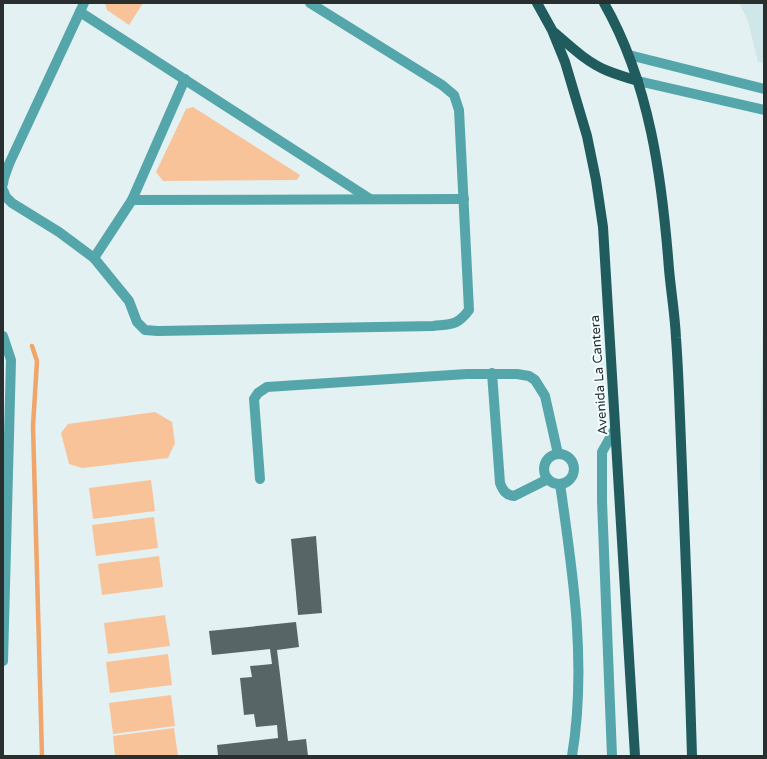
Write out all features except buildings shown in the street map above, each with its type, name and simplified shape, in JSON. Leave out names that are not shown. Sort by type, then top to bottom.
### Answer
[{"type":"main road","name":"Avenida La Cantera","points":[[537,3],[552,30],[565,62],[587,136],[596,180],[603,227],[635,756]]},
{"type":"main road","points":[[604,3],[629,55],[638,81],[660,176],[665,218],[676,336],[685,529],[692,756]]},
{"type":"main road","points":[[552,30],[588,60],[607,70],[638,81]]},
{"type":"street","points":[[3,190],[6,197],[12,203],[59,232],[94,258],[129,301],[136,322],[146,330],[433,326],[454,324],[463,318],[469,310],[459,110],[454,95],[442,85],[310,3]]},
{"type":"street","points":[[3,184],[9,164],[82,8],[185,79],[370,199]]},
{"type":"street","points":[[629,55],[764,88]]},
{"type":"street","points":[[94,258],[132,200],[185,79]]},
{"type":"street","points":[[638,81],[764,110]]},
{"type":"street","points":[[132,200],[464,199]]},
{"type":"street","points":[[3,336],[11,360],[3,661]]},
{"type":"street","points":[[260,479],[254,399],[258,393],[267,387],[492,373],[529,376],[536,380],[545,396],[558,454]]},
{"type":"street","points":[[492,373],[502,488],[505,493],[514,496],[548,479]]},
{"type":"street","points":[[612,756],[602,501],[602,452],[615,429]]},
{"type":"street","points":[[558,454],[565,455],[570,459],[574,472],[571,478],[560,484],[553,483],[544,473],[544,466],[547,460],[558,454]]},
{"type":"street","points":[[560,484],[571,560],[578,649],[578,697],[572,756]]},
{"type":"shaded area","points":[[105,3],[143,3],[129,25],[107,10]]},
{"type":"shaded area","points":[[739,3],[764,3],[764,63],[758,62],[748,21]]},
{"type":"shaded area","points":[[193,107],[300,175],[297,180],[163,181],[156,172],[186,109]]},
{"type":"shaded area","points":[[764,288],[764,480],[760,480],[761,401]]},
{"type":"shaded area","points":[[155,412],[172,422],[175,443],[168,458],[82,468],[69,464],[61,433],[68,424]]},
{"type":"shaded area","points":[[151,480],[155,511],[93,519],[89,488]]},
{"type":"shaded area","points":[[154,517],[158,548],[96,556],[92,525]]},
{"type":"shaded area","points":[[159,556],[163,587],[102,595],[98,564]]},
{"type":"shaded area","points":[[165,615],[170,646],[108,654],[104,623]]},
{"type":"shaded area","points":[[168,654],[172,685],[110,693],[106,662]]},
{"type":"shaded area","points":[[171,695],[175,726],[113,734],[109,703]]},
{"type":"shaded area","points":[[174,728],[178,756],[115,756],[113,736]]},
{"type":"waterway","points":[[32,346],[37,361],[33,426],[42,756]]}]
